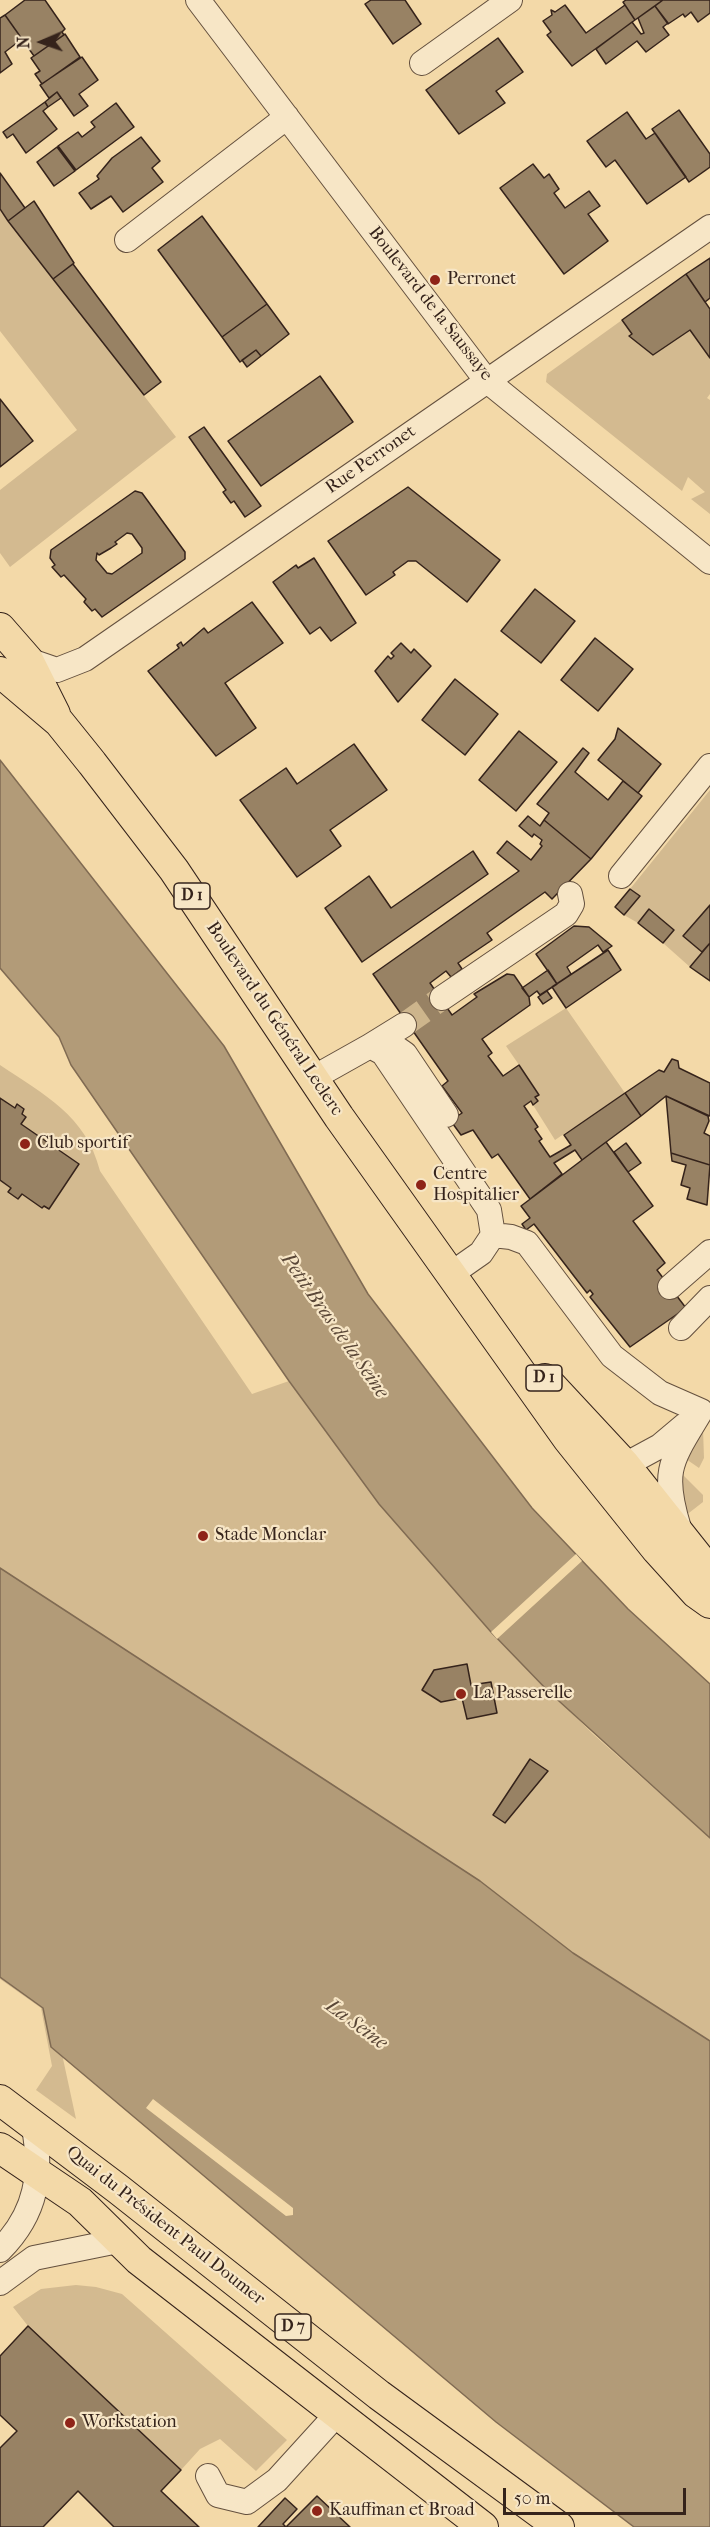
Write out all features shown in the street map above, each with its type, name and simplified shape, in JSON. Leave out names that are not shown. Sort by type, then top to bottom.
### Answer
[{"type":"main road","name":"Boulevard du Général Leclerc","points":[[0,628],[28,660],[59,722],[174,870],[314,1078],[581,1454],[657,1550],[696,1593],[710,1603]]},
{"type":"main road","name":"Boulevard du Général Leclerc","points":[[0,672],[59,722]]},
{"type":"main road","name":"Boulevard du Général Leclerc","points":[[457,1282],[631,1472],[710,1572]]},
{"type":"main road","name":"Quai du Président Paul Doumer","points":[[0,2100],[33,2122],[379,2395],[559,2527]]},
{"type":"main road","name":"Quai du Président Paul Doumer","points":[[0,2148],[37,2171],[101,2220],[118,2241],[483,2527]]},
{"type":"street","name":"Boulevard de la Saussaye","points":[[198,0],[486,380],[710,562]]},
{"type":"street","points":[[422,63],[510,0]]},
{"type":"street","points":[[127,240],[287,117]]},
{"type":"street","name":"Rue Perronet","points":[[28,660],[57,670],[85,659],[710,227]]},
{"type":"street","points":[[621,876],[710,766]]},
{"type":"street","points":[[442,998],[567,914],[572,904],[570,894]]},
{"type":"street","points":[[314,1078],[373,1047],[404,1024]]},
{"type":"street","points":[[373,1047],[383,1053],[489,1210],[493,1235],[457,1282]]},
{"type":"street","points":[[493,1235],[511,1237],[527,1244],[612,1356],[660,1393],[706,1406]]},
{"type":"street","points":[[670,1287],[710,1252]]},
{"type":"street","points":[[681,1328],[710,1298]]},
{"type":"street","points":[[679,1530],[669,1494],[673,1458],[706,1406]]},
{"type":"street","points":[[631,1472],[706,1406]]},
{"type":"street","points":[[581,1454],[617,1478],[673,1458]]},
{"type":"street","points":[[0,2250],[14,2237],[29,2213],[37,2171],[33,2122]]},
{"type":"street","points":[[0,2283],[34,2258],[118,2241]]},
{"type":"street","points":[[208,2476],[219,2495],[247,2502],[277,2480],[337,2414]]},
{"type":"shaded area","points":[[0,210],[176,437],[10,567],[0,553],[0,490],[77,430],[0,331]]},
{"type":"shaded area","points":[[622,320],[632,334],[630,336],[653,355],[690,330],[710,358],[710,394],[707,398],[710,400],[710,514],[691,499],[705,492],[688,477],[682,491],[546,382],[547,374]]},
{"type":"shaded area","points":[[710,790],[710,905],[683,936],[702,952],[690,967],[663,943],[673,929],[649,910],[638,923],[624,915],[639,897],[630,889]]},
{"type":"shaded area","points":[[566,1008],[625,1093],[555,1140],[533,1105],[538,1101],[535,1097],[539,1094],[506,1046]]},
{"type":"shaded area","name":"Stade Monclar","points":[[0,1065],[61,1108],[85,1135],[100,1171],[252,1394],[289,1381],[379,1504],[497,1639],[593,1734],[710,1838],[710,2041],[573,1953],[480,1881],[0,1568]]},
{"type":"shaded area","points":[[703,1429],[704,1458],[699,1468],[686,1459]]},
{"type":"shaded area","points":[[680,1472],[703,1495],[703,1502],[685,1516]]},
{"type":"shaded area","points":[[0,1965],[51,2003],[76,2119],[36,2090],[52,2066],[41,2008],[0,1979]]},
{"type":"shaded area","points":[[76,2285],[96,2287],[122,2294],[287,2440],[256,2471],[220,2439],[200,2449],[181,2470],[28,2326],[13,2307],[41,2289]]},
{"type":"water","name":"Petit Bras de la Seine","points":[[0,760],[224,1046],[368,1294],[532,1508],[628,1609],[710,1684],[710,1838],[549,1692],[491,1632],[379,1504],[289,1381],[71,1065],[59,1037],[0,968]]},
{"type":"water","name":"La Seine","points":[[0,1568],[480,1881],[573,1953],[710,2041],[710,2527],[634,2527],[496,2422],[51,2047],[43,2008],[0,1977]]},
{"type":"pier","points":[[576,1554],[582,1561],[497,1639],[491,1632]]},
{"type":"pier","points":[[153,2099],[293,2208],[293,2215],[286,2216],[146,2108]]},
{"type":"building","points":[[25,0],[45,0],[65,29],[62,32],[64,35],[34,56],[5,15]]},
{"type":"building","points":[[371,0],[405,0],[421,24],[393,44],[365,4]]},
{"type":"building","points":[[626,0],[663,0],[635,20],[623,2]]},
{"type":"building","points":[[663,0],[710,0],[710,13],[698,22],[691,12],[685,17],[683,14],[668,24],[655,6]]},
{"type":"building","points":[[565,5],[586,33],[625,5],[635,20],[572,66],[547,35],[551,32],[543,21],[552,15],[551,10],[555,12]]},
{"type":"building","points":[[655,6],[668,23],[663,27],[669,35],[646,52],[637,41],[606,64],[596,49],[632,22],[641,34],[644,33],[638,18]]},
{"type":"building","points":[[5,15],[22,39],[5,52],[12,64],[0,73],[0,18]]},
{"type":"building","points":[[65,34],[80,57],[42,84],[35,74],[40,71],[31,58]]},
{"type":"building","points":[[498,38],[523,72],[496,91],[505,103],[459,134],[426,90]]},
{"type":"building","points":[[82,57],[98,80],[79,94],[88,106],[74,116],[57,92],[49,98],[40,85]]},
{"type":"building","points":[[57,92],[61,98],[48,107],[45,102]]},
{"type":"building","points":[[45,102],[48,107],[43,111],[57,129],[26,153],[13,134],[7,138],[3,132]]},
{"type":"building","points":[[116,103],[134,127],[76,170],[58,146],[78,132],[82,137],[95,127],[91,122]]},
{"type":"building","points":[[679,110],[710,154],[710,167],[689,182],[652,129]]},
{"type":"building","points":[[627,112],[646,139],[655,133],[686,177],[647,204],[615,160],[606,167],[587,141]]},
{"type":"building","points":[[141,137],[160,161],[152,168],[163,182],[123,212],[111,196],[91,209],[79,193],[99,179],[97,176],[112,158]]},
{"type":"building","points":[[57,147],[75,171],[54,186],[37,162]]},
{"type":"building","points":[[533,164],[544,178],[549,174],[559,189],[554,193],[565,208],[589,191],[600,206],[588,214],[608,241],[564,274],[500,188]]},
{"type":"building","points":[[0,173],[25,208],[8,221],[0,209]]},
{"type":"building","points":[[34,201],[74,263],[53,279],[8,221]]},
{"type":"building","points":[[202,216],[267,304],[222,337],[158,250]]},
{"type":"building","points":[[710,258],[710,298],[705,302],[686,274]]},
{"type":"building","points":[[73,264],[161,382],[144,395],[53,279]]},
{"type":"building","points":[[686,274],[710,309],[710,358],[690,330],[653,355],[629,336],[632,334],[622,320]]},
{"type":"building","points":[[267,304],[289,334],[261,356],[256,350],[240,362],[222,337]]},
{"type":"building","points":[[256,350],[261,356],[247,367],[242,360]]},
{"type":"building","points":[[320,376],[353,422],[261,486],[228,441]]},
{"type":"building","points":[[0,399],[33,441],[0,467]]},
{"type":"building","points":[[204,427],[261,506],[245,517],[234,501],[231,503],[223,492],[226,490],[189,437]]},
{"type":"building","points":[[408,487],[500,560],[467,602],[416,561],[408,561],[393,572],[395,575],[366,595],[328,541]]},
{"type":"building","points":[[135,491],[142,493],[185,552],[185,559],[102,617],[95,609],[92,611],[84,602],[86,599],[64,575],[61,577],[52,567],[55,565],[50,558],[51,550]],"holes":[[[127,533],[132,534],[142,548],[142,553],[112,574],[107,573],[96,560],[97,553],[99,555],[117,544],[115,542]]]},
{"type":"building","points":[[314,558],[356,623],[331,641],[320,627],[310,634],[273,582],[296,565],[298,568]]},
{"type":"building","points":[[535,589],[575,621],[541,663],[501,631]]},
{"type":"building","points":[[252,602],[283,643],[225,683],[256,728],[216,756],[148,671],[179,648],[177,645],[181,642],[183,646],[204,628],[208,633]]},
{"type":"building","points":[[595,638],[633,669],[598,711],[561,680]]},
{"type":"building","points":[[401,643],[411,653],[414,649],[431,666],[398,702],[375,671],[388,656],[391,659],[394,656],[391,653]]},
{"type":"building","points":[[455,679],[498,714],[465,755],[422,720]]},
{"type":"building","points":[[618,728],[661,764],[638,793],[598,760],[615,739]]},
{"type":"building","points":[[519,731],[557,762],[516,811],[479,780]]},
{"type":"building","points":[[354,744],[387,790],[330,830],[341,846],[297,877],[240,800],[286,768],[297,784]]},
{"type":"building","points":[[583,748],[589,753],[575,772],[608,800],[623,781],[642,796],[591,859],[544,820],[549,813],[537,804]]},
{"type":"building","points":[[528,816],[540,826],[544,820],[591,859],[552,899],[545,892],[487,933],[492,940],[458,963],[462,969],[451,977],[446,971],[430,983],[452,1015],[477,997],[474,994],[507,974],[514,975],[529,997],[530,1005],[482,1039],[492,1053],[488,1056],[503,1076],[519,1065],[539,1095],[535,1097],[538,1101],[533,1105],[531,1101],[524,1106],[538,1127],[535,1129],[542,1139],[539,1141],[550,1157],[571,1145],[564,1135],[625,1093],[641,1116],[582,1160],[575,1150],[554,1163],[562,1174],[530,1199],[498,1154],[492,1158],[473,1130],[461,1135],[453,1124],[453,1119],[462,1113],[442,1086],[448,1081],[373,974],[519,871],[497,853],[507,841],[531,860],[542,846],[540,844],[542,840],[534,834],[532,837],[519,826]]},
{"type":"building","points":[[473,851],[488,874],[362,962],[325,908],[369,876],[391,908]]},
{"type":"building","points":[[630,889],[640,896],[624,915],[615,907]]},
{"type":"building","points":[[710,905],[710,943],[702,952],[683,936]]},
{"type":"building","points":[[649,909],[674,930],[663,943],[638,923]]},
{"type":"building","points":[[574,926],[589,927],[612,946],[603,952],[598,945],[567,967],[571,974],[557,984],[536,954]]},
{"type":"building","points":[[710,943],[710,981],[690,967]]},
{"type":"building","points":[[608,950],[621,970],[566,1008],[552,987]]},
{"type":"building","points":[[548,970],[557,984],[540,995],[537,991],[529,997],[522,988]]},
{"type":"building","points":[[547,991],[552,998],[543,1004],[538,997]]},
{"type":"building","points":[[672,1059],[678,1061],[679,1068],[710,1083],[710,1116],[666,1096],[641,1116],[625,1093],[659,1070],[664,1072]]},
{"type":"building","points":[[666,1096],[708,1116],[709,1121],[704,1133],[710,1136],[710,1165],[671,1153]]},
{"type":"building","name":"Club sportif","points":[[0,1098],[15,1108],[17,1104],[24,1109],[22,1114],[26,1117],[21,1124],[79,1164],[49,1209],[44,1206],[42,1208],[22,1194],[18,1199],[8,1192],[11,1188],[0,1180]]},
{"type":"building","points":[[606,1142],[653,1206],[633,1221],[665,1263],[657,1270],[686,1308],[630,1347],[590,1297],[593,1294],[590,1290],[587,1293],[534,1224],[526,1230],[522,1224],[530,1218],[521,1206]]},
{"type":"building","points":[[626,1143],[641,1163],[628,1172],[614,1152]]},
{"type":"building","points":[[671,1153],[710,1165],[707,1205],[687,1199],[690,1188],[681,1185],[686,1165],[672,1161]]},
{"type":"building","name":"La Passerelle","points":[[467,1664],[471,1685],[491,1682],[497,1713],[467,1719],[462,1698],[441,1702],[422,1690],[434,1670]]},
{"type":"building","points":[[530,1759],[548,1771],[505,1823],[493,1815]]},
{"type":"building","name":"Workstation","points":[[28,2326],[181,2470],[161,2491],[199,2527],[114,2527],[78,2491],[43,2527],[0,2527],[0,2448],[17,2431],[0,2415],[0,2356]]},
{"type":"building","name":"Kauffman et Broad","points":[[317,2496],[350,2527],[286,2527]]},
{"type":"building","name":"Kauffman et Broad","points":[[285,2498],[297,2509],[283,2524],[286,2527],[258,2527]]},
{"type":"tunnel","points":[[404,1025],[442,998]]},
{"type":"place","name":"Perronet","points":[[435,280]]},
{"type":"place","name":"Club sportif","points":[[25,1144]]},
{"type":"place","name":"Centre Hospitalier","points":[[421,1185]]},
{"type":"place","name":"Stade Monclar","points":[[203,1536]]},
{"type":"place","name":"La Passerelle","points":[[461,1694]]},
{"type":"place","name":"Workstation","points":[[70,2423]]},
{"type":"place","name":"Kauffman et Broad","points":[[317,2511]]}]
